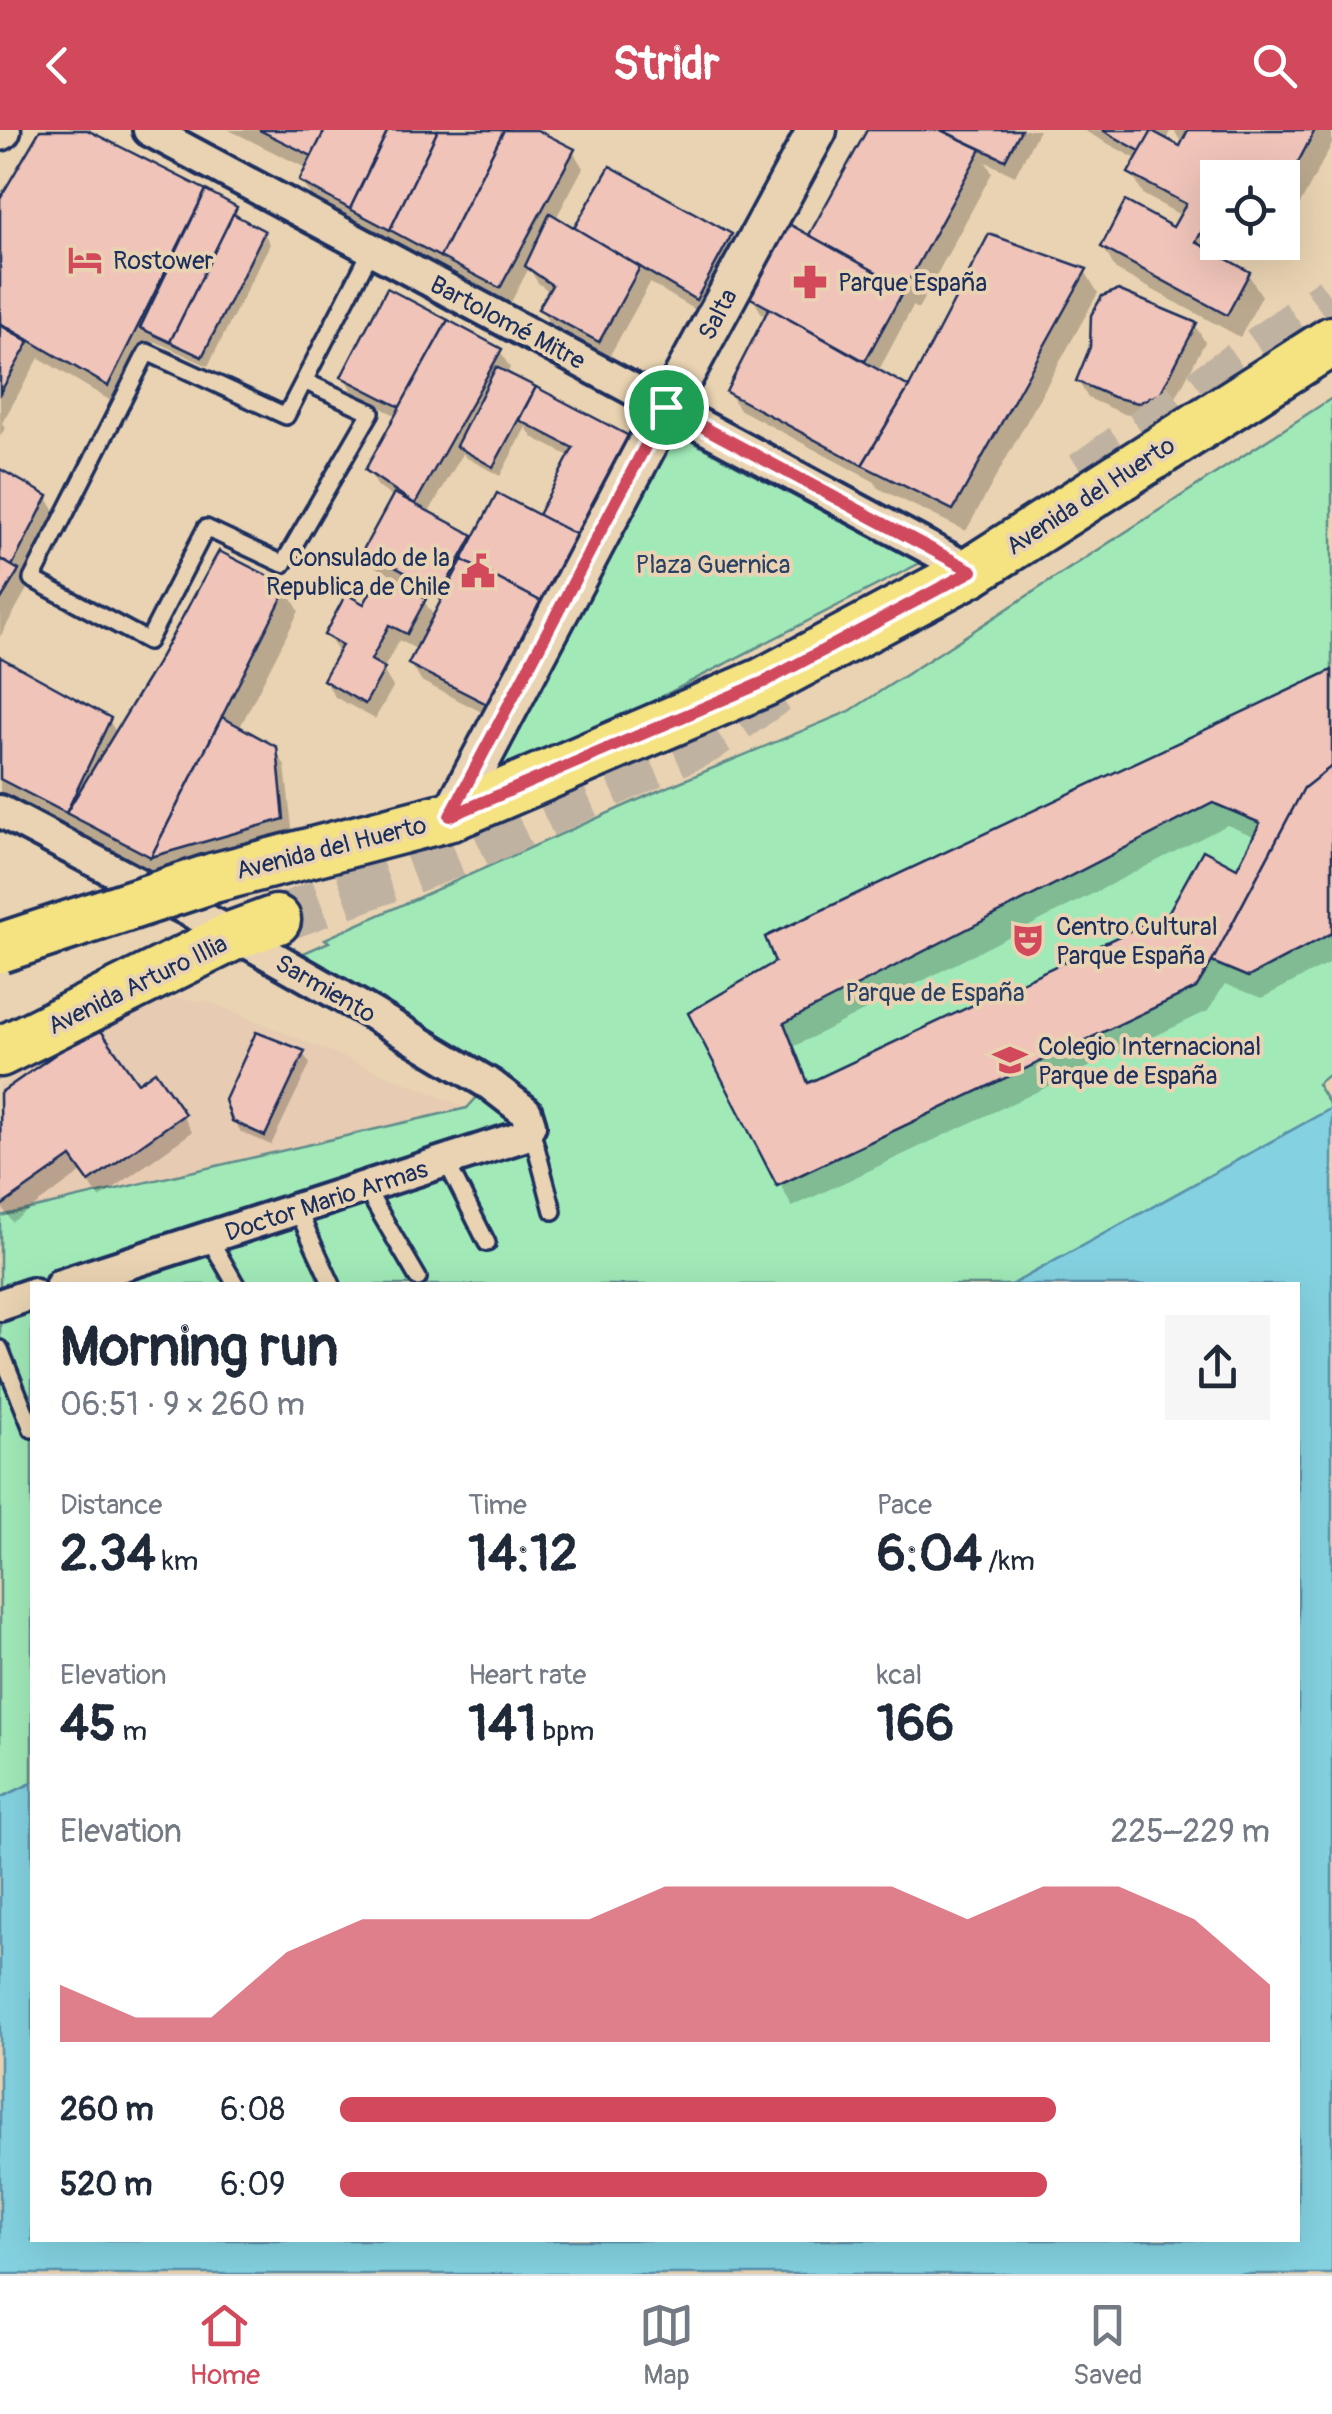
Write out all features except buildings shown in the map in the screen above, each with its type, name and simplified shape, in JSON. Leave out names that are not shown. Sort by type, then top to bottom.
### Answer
[{"type":"main road","name":"Avenida del Huerto","points":[[0,948],[212,878],[450,816],[764,682],[972,571],[1332,341]]},
{"type":"main road","name":"Avenida Arturo Illia","points":[[0,1052],[256,928]]},
{"type":"street","name":"Bartolomé Mitre","points":[[149,130],[972,571]]},
{"type":"street","name":"Salta","points":[[450,816],[817,130]]},
{"type":"street","name":"Sarmiento","points":[[0,812],[256,928],[491,1085],[526,1112],[530,1124]]},
{"type":"street","name":"Doctor Mario Armas","points":[[74,1282],[132,1268],[209,1238],[523,1136],[530,1124]]},
{"type":"street","points":[[0,1305],[30,1295]]},
{"type":"lane","points":[[304,381],[371,412],[282,564],[206,528],[148,641],[32,580],[147,352],[286,416],[304,381],[372,250]]},
{"type":"lane","points":[[530,1124],[553,1211]]},
{"type":"lane","points":[[446,1161],[487,1244]]},
{"type":"lane","points":[[365,1187],[418,1278]]},
{"type":"lane","points":[[297,1209],[331,1282]]},
{"type":"lane","points":[[209,1238],[234,1282]]},
{"type":"lane","points":[[0,1349],[30,1423]]},
{"type":"shaded area","points":[[175,998],[209,1002],[467,1108],[0,1216],[0,1085],[97,1025]]},
{"type":"green space","name":"Parque de España","points":[[1332,398],[1332,1072],[1317,1084],[1332,1108],[1016,1282],[30,1282],[30,1784],[0,1798],[0,1216],[467,1108],[500,1072],[297,956],[329,942],[325,939],[658,791],[850,711]]},
{"type":"green space","name":"Plaza Guernica","points":[[675,433],[920,563],[489,786]]},
{"type":"water","points":[[1332,1108],[1332,2274],[0,2274],[0,1798],[30,1784],[30,2242],[1300,2242],[1300,1282],[1016,1282]]},
{"type":"tunnel","points":[[1084,475],[1332,299]]},
{"type":"tunnel","points":[[276,920],[467,849],[705,740],[783,685]]},
{"type":"place","name":"Rostower","points":[[85,260]]},
{"type":"place","name":"Parque España","points":[[810,282]]},
{"type":"place","name":"Consulado de la Republica de Chile","points":[[478,571]]},
{"type":"place","name":"Centro Cultural Parque España","points":[[1028,940]]},
{"type":"place","name":"Colegio Internacional Parque de España","points":[[1010,1060]]},
{"type":"route","points":[[666,407],[972,571],[764,682],[450,816],[558,612],[666,407]]}]
